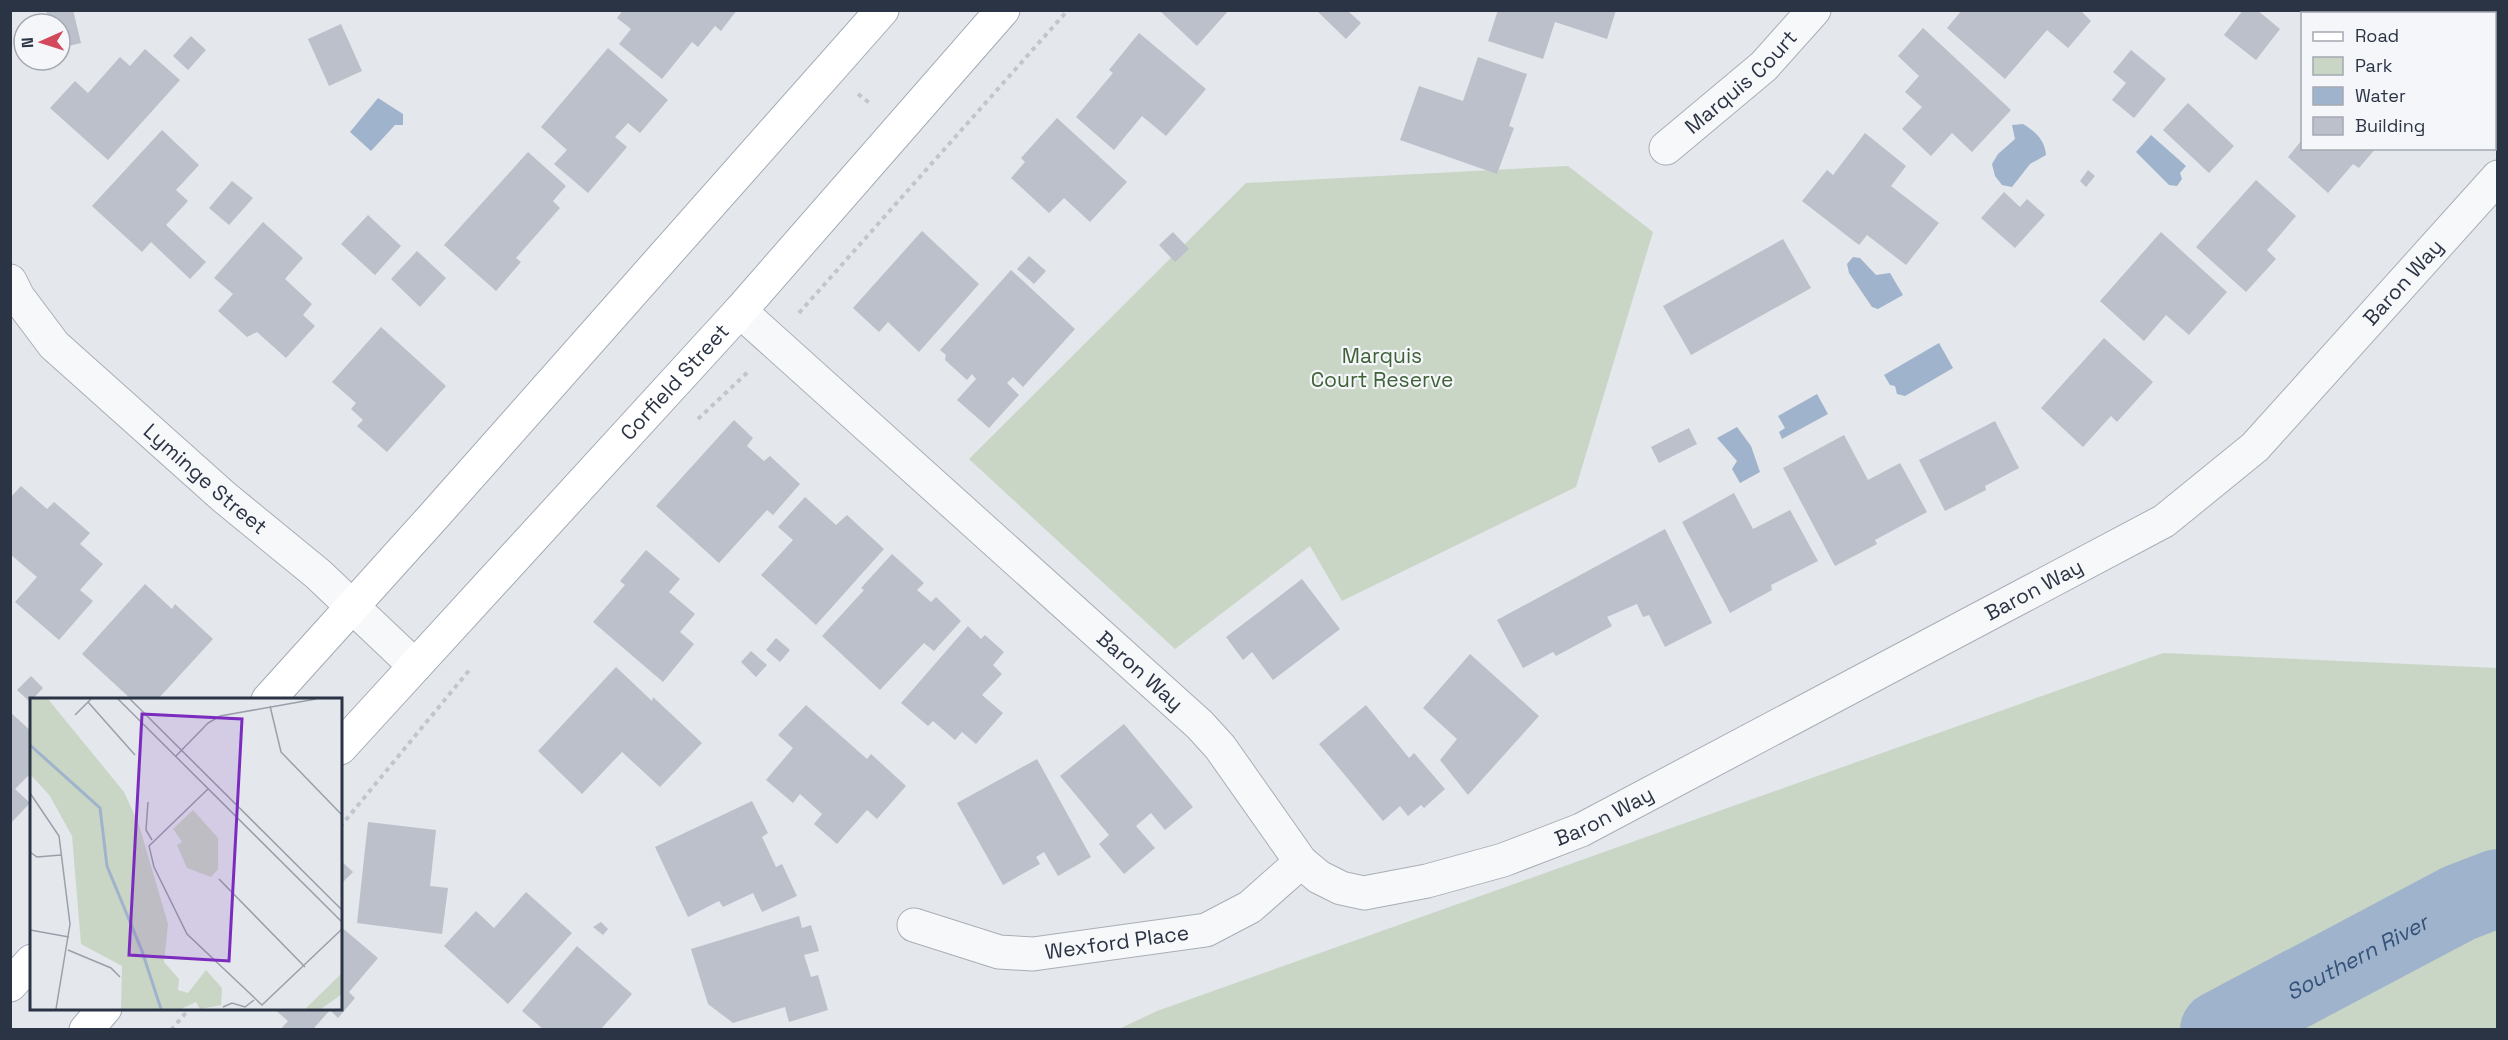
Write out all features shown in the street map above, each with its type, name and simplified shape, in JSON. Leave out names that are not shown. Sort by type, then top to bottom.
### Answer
[{"type":"main road","points":[[269,698],[882,10]]},
{"type":"main road","name":"Corfield Street","points":[[342,746],[740,311],[1003,10]]},
{"type":"main road","points":[[10,985],[30,964]]},
{"type":"main road","points":[[86,1029],[103,1010]]},
{"type":"street","name":"Marquis Court","points":[[1666,148],[1764,66],[1814,10]]},
{"type":"street","name":"Baron Way","points":[[740,311],[1200,725],[1220,747],[1300,862],[1319,877],[1341,888],[1364,893],[1427,881],[1503,860],[1581,830],[2164,521],[2255,447],[2498,177]]},
{"type":"street","name":"Lyminge Street","points":[[10,280],[18,297],[54,345],[224,497],[318,574],[414,666]]},
{"type":"street","name":"Wexford Place","points":[[914,925],[999,952],[1033,954],[1206,930],[1250,907],[1300,862]]},
{"type":"path","points":[[691,426],[740,381],[1068,10]]},
{"type":"path","points":[[342,825],[475,663]]},
{"type":"path","points":[[171,1029],[188,1010]]},
{"type":"green space","name":"Marquis Court Reserve","points":[[1568,166],[1653,232],[1576,487],[1342,601],[1310,546],[1175,649],[969,459],[1246,183]]},
{"type":"green space","points":[[2163,653],[2497,668],[2497,1029],[1119,1029],[1157,1011]]},
{"type":"water","points":[[378,98],[403,114],[403,125],[395,125],[371,151],[350,132]]},
{"type":"water","points":[[2023,124],[2039,137],[2046,155],[2030,164],[2012,187],[2002,185],[1995,176],[1992,164],[1998,154],[2015,139],[2012,125]]},
{"type":"water","points":[[2151,135],[2186,166],[2180,173],[2182,179],[2177,186],[2169,185],[2136,152]]},
{"type":"water","points":[[1853,257],[1860,258],[1876,275],[1890,273],[1903,295],[1878,309],[1872,307],[1849,273],[1847,264]]},
{"type":"water","points":[[1939,343],[1953,368],[1905,396],[1897,394],[1895,386],[1890,385],[1884,375]]},
{"type":"water","points":[[1817,394],[1828,414],[1782,439],[1779,432],[1785,428],[1778,416]]},
{"type":"water","points":[[1737,427],[1751,446],[1760,472],[1740,483],[1732,469],[1737,461],[1717,438]]},
{"type":"building","points":[[46,10],[73,10],[81,43],[72,45],[72,12],[46,12]]},
{"type":"building","points":[[623,10],[737,10],[721,31],[715,26],[698,47],[692,42],[662,79],[619,44],[631,29],[617,18]]},
{"type":"building","points":[[1159,10],[1229,10],[1197,46]]},
{"type":"building","points":[[1316,10],[1347,10],[1361,23],[1346,39]]},
{"type":"building","points":[[1498,10],[1616,10],[1607,39],[1555,22],[1543,59],[1488,41]]},
{"type":"building","points":[[1962,10],[2080,10],[2091,21],[2068,48],[2047,30],[2005,79],[1947,28]]},
{"type":"building","points":[[2243,10],[2257,10],[2280,29],[2256,60],[2224,35]]},
{"type":"building","points":[[2411,10],[2434,10],[2436,12],[2410,12]]},
{"type":"building","points":[[341,24],[362,71],[329,86],[308,39]]},
{"type":"building","points":[[1923,28],[2011,110],[1972,152],[1952,133],[1931,156],[1902,129],[1922,107],[1905,92],[1919,76],[1898,56]]},
{"type":"building","points":[[1139,33],[1206,89],[1166,136],[1142,116],[1114,150],[1076,117],[1113,73],[1109,70]]},
{"type":"building","points":[[191,36],[206,50],[188,70],[173,56]]},
{"type":"building","points":[[608,48],[668,100],[640,133],[628,123],[615,137],[627,147],[588,193],[554,164],[567,150],[541,127]]},
{"type":"building","points":[[145,49],[180,80],[108,160],[50,108],[75,81],[88,93],[120,57],[130,66]]},
{"type":"building","points":[[2131,50],[2166,79],[2134,118],[2112,100],[2126,83],[2113,72]]},
{"type":"building","points":[[1478,57],[1527,74],[1509,126],[1514,128],[1497,174],[1400,140],[1419,86],[1463,101]]},
{"type":"building","points":[[2188,103],[2234,146],[2209,173],[2163,130]]},
{"type":"building","points":[[1057,118],[1127,182],[1090,222],[1064,198],[1049,213],[1011,178],[1025,162],[1021,158]]},
{"type":"building","points":[[162,130],[199,165],[176,190],[188,201],[166,225],[206,262],[190,279],[151,242],[142,252],[92,206]]},
{"type":"building","points":[[1865,133],[1906,166],[1891,186],[1939,223],[1906,265],[1867,235],[1859,245],[1802,201],[1827,170],[1833,175]]},
{"type":"building","points":[[2301,141],[2301,150],[2374,150],[2359,168],[2353,164],[2328,193],[2288,157]]},
{"type":"building","points":[[528,152],[566,186],[553,201],[560,208],[516,258],[521,262],[496,291],[444,245]]},
{"type":"building","points":[[2088,170],[2095,176],[2086,187],[2080,181]]},
{"type":"building","points":[[2256,180],[2296,216],[2267,250],[2276,259],[2246,292],[2196,247]]},
{"type":"building","points":[[232,181],[253,198],[229,225],[209,208]]},
{"type":"building","points":[[2004,192],[2020,207],[2027,199],[2045,215],[2015,248],[1981,218]]},
{"type":"building","points":[[368,215],[401,246],[375,275],[341,244]]},
{"type":"building","points":[[263,222],[303,258],[285,279],[312,304],[303,315],[315,326],[286,358],[257,332],[247,337],[218,311],[233,294],[214,278]]},
{"type":"building","points":[[922,231],[979,284],[919,352],[888,322],[879,332],[853,308]]},
{"type":"building","points":[[1173,232],[1189,249],[1175,262],[1159,245]]},
{"type":"building","points":[[2161,232],[2227,292],[2189,335],[2166,315],[2144,341],[2100,301]]},
{"type":"building","points":[[1783,239],[1811,288],[1691,355],[1663,306]]},
{"type":"building","points":[[417,251],[446,278],[420,307],[391,279]]},
{"type":"building","points":[[1029,256],[1046,271],[1034,284],[1017,269]]},
{"type":"building","points":[[1011,270],[1075,329],[1023,387],[1013,377],[1007,383],[1019,395],[989,428],[957,400],[976,379],[972,374],[967,380],[945,360],[946,355],[940,350]]},
{"type":"building","points":[[381,327],[446,386],[387,452],[357,426],[363,420],[351,409],[356,403],[332,382]]},
{"type":"building","points":[[2104,338],[2153,382],[2117,422],[2111,416],[2083,447],[2041,408]]},
{"type":"building","points":[[734,420],[753,438],[747,446],[764,461],[770,456],[800,484],[773,515],[767,510],[719,563],[656,506]]},
{"type":"building","points":[[1995,421],[2019,468],[1985,486],[1986,490],[1945,511],[1919,460]]},
{"type":"building","points":[[1689,428],[1697,444],[1659,463],[1651,447]]},
{"type":"building","points":[[1844,435],[1868,480],[1900,463],[1927,512],[1875,540],[1877,544],[1835,566],[1783,468]]},
{"type":"building","points":[[21,486],[47,509],[54,502],[90,533],[80,544],[103,564],[80,590],[93,601],[59,640],[15,602],[37,577],[10,554],[10,498]]},
{"type":"building","points":[[1734,493],[1753,529],[1790,510],[1818,561],[1771,585],[1772,590],[1730,613],[1682,522]]},
{"type":"building","points":[[805,497],[836,525],[847,515],[884,549],[816,625],[761,575],[793,540],[778,527]]},
{"type":"building","points":[[1665,529],[1712,623],[1665,647],[1649,615],[1643,617],[1637,604],[1607,617],[1612,626],[1556,656],[1553,652],[1523,668],[1497,620]]},
{"type":"building","points":[[646,550],[680,579],[669,592],[695,614],[680,632],[694,644],[663,682],[593,622],[625,585],[620,581]]},
{"type":"building","points":[[892,554],[924,583],[917,590],[931,602],[936,597],[961,621],[934,651],[924,643],[880,690],[822,636],[864,590],[861,588]]},
{"type":"building","points":[[1302,579],[1340,629],[1273,680],[1252,652],[1243,660],[1226,637]]},
{"type":"building","points":[[145,584],[172,609],[175,604],[213,639],[159,698],[130,698],[82,654]]},
{"type":"building","points":[[968,626],[981,639],[985,635],[1004,652],[993,665],[1002,674],[982,695],[1003,713],[976,744],[962,732],[955,740],[933,721],[928,726],[901,703]]},
{"type":"building","points":[[776,638],[790,650],[780,662],[766,650]]},
{"type":"building","points":[[751,651],[767,665],[756,677],[741,662]]},
{"type":"building","points":[[1470,654],[1539,716],[1468,795],[1440,760],[1457,739],[1423,708]]},
{"type":"building","points":[[616,667],[652,701],[653,697],[702,743],[660,787],[622,752],[582,794],[538,751]]},
{"type":"building","points":[[31,676],[43,688],[34,698],[30,698],[30,702],[17,690]]},
{"type":"building","points":[[806,705],[867,759],[871,754],[906,786],[877,819],[867,810],[837,844],[814,824],[822,814],[800,794],[793,803],[766,780],[793,748],[778,735]]},
{"type":"building","points":[[1366,705],[1409,758],[1414,753],[1445,789],[1424,808],[1421,805],[1408,816],[1400,806],[1383,821],[1319,744]]},
{"type":"building","points":[[10,712],[30,730],[30,774],[15,789],[30,803],[10,824]]},
{"type":"building","points":[[1124,724],[1193,807],[1165,830],[1151,813],[1136,826],[1155,848],[1124,874],[1099,844],[1109,835],[1060,776]]},
{"type":"building","points":[[1037,759],[1091,857],[1058,876],[1044,852],[1036,857],[1040,864],[1003,885],[957,803]]},
{"type":"building","points":[[752,801],[768,833],[762,837],[776,867],[782,864],[797,896],[762,912],[753,893],[723,907],[719,901],[688,917],[655,847]]},
{"type":"building","points":[[368,822],[436,830],[430,886],[448,888],[442,934],[357,923]]},
{"type":"building","points":[[342,862],[353,872],[342,883]]},
{"type":"building","points":[[526,892],[572,933],[508,1004],[444,946],[476,911],[494,928]]},
{"type":"building","points":[[799,916],[802,928],[811,925],[819,951],[804,955],[811,977],[818,975],[828,1010],[789,1022],[785,1007],[733,1023],[708,1004],[691,949]]},
{"type":"building","points":[[601,922],[608,929],[603,935],[593,927]]},
{"type":"building","points":[[342,928],[378,958],[349,992],[355,998],[338,1018],[330,1010],[342,1010]]},
{"type":"building","points":[[577,946],[632,994],[601,1029],[543,1029],[522,1011]]},
{"type":"building","points":[[275,1010],[330,1010],[314,1028],[316,1029],[281,1029],[288,1021]]},
{"type":"waterway","name":"Southern River","points":[[2219,1030],[2459,903],[2498,888]]}]
